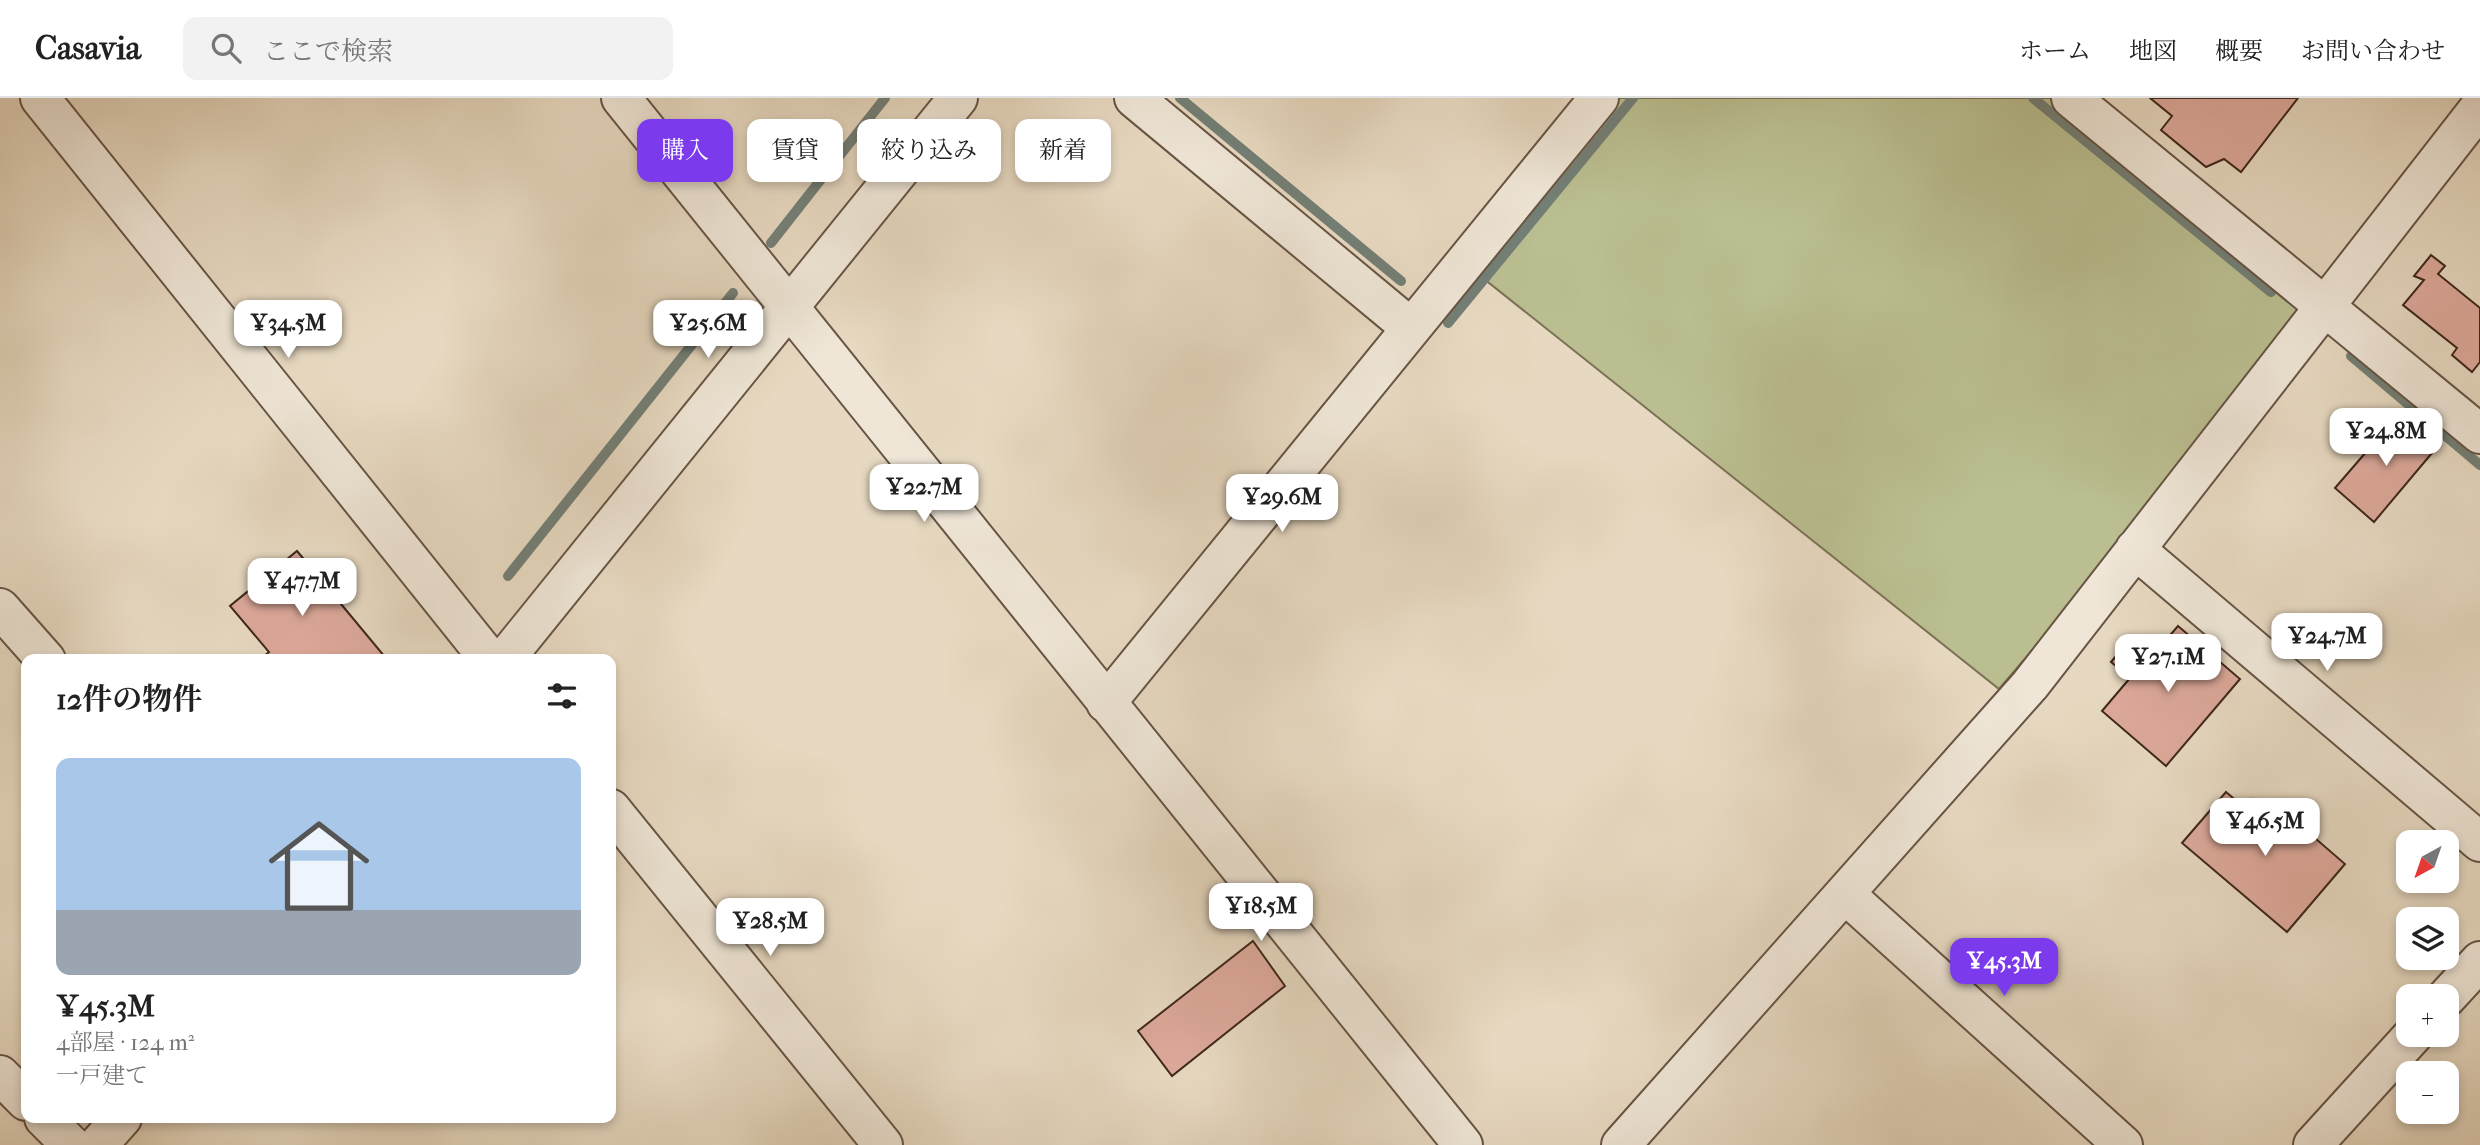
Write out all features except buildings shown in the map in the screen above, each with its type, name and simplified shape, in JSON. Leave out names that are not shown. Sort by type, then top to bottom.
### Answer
[{"type":"street","points":[[40,98],[485,654]]},
{"type":"street","points":[[621,98],[1462,1145]]},
{"type":"street","points":[[509,654],[958,98]]},
{"type":"street","points":[[1134,98],[1411,328]]},
{"type":"street","points":[[1106,703],[1599,98]]},
{"type":"street","points":[[2071,98],[2480,434]]},
{"type":"street","points":[[1621,1145],[2030,685],[2480,107]]},
{"type":"street","points":[[2135,549],[2480,842]]},
{"type":"street","points":[[0,608],[41,654]]},
{"type":"street","points":[[616,815],[883,1145]]},
{"type":"street","points":[[1844,894],[2123,1145]]},
{"type":"street","points":[[2459,984],[2480,961]]},
{"type":"street","points":[[2313,1145],[2402,1047]]},
{"type":"street","points":[[0,1075],[21,1096]]},
{"type":"street","points":[[49,1123],[71,1145]]},
{"type":"street","points":[[98,1145],[118,1123]]},
{"type":"green space","points":[[1600,98],[2071,98],[2325,307],[1999,689],[1464,263]]},
{"type":"waterway","points":[[771,243],[885,98]]},
{"type":"waterway","points":[[1180,98],[1401,281]]},
{"type":"waterway","points":[[1448,323],[1633,98]]},
{"type":"waterway","points":[[2033,98],[2271,292]]},
{"type":"waterway","points":[[508,576],[733,293]]},
{"type":"waterway","points":[[2351,356],[2480,465]]}]
